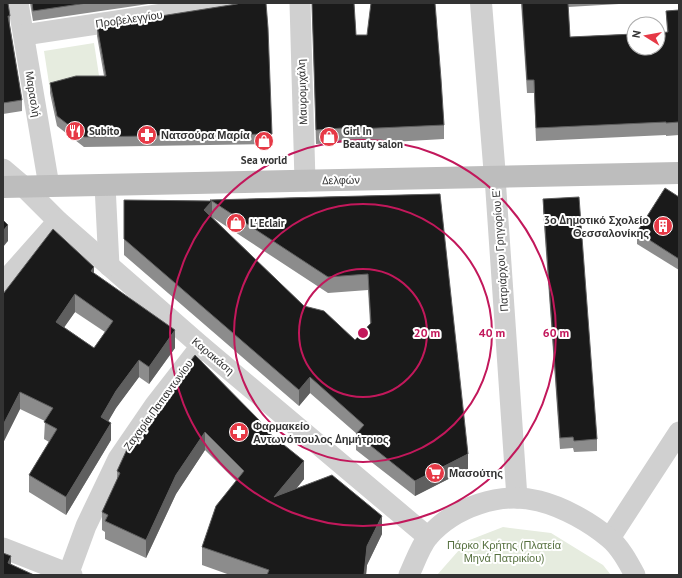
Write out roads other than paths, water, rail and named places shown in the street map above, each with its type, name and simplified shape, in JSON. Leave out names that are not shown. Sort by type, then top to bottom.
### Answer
[{"type":"main road","name":"Δελφών","points":[[13,186],[679,173]]},
{"type":"street","name":"Μαρασλή","points":[[18,3],[48,186]]},
{"type":"street","name":"Προβελεγγίου","points":[[24,34],[235,3]]},
{"type":"street","name":"Μαυρομιχάλη","points":[[300,3],[305,181]]},
{"type":"street","name":"Πατριάρχου Γρηγορίου Ε'","points":[[481,3],[496,177],[517,498]]},
{"type":"street","name":"Καρακάση","points":[[3,169],[13,186],[58,221],[201,346],[428,537]]},
{"type":"street","points":[[105,185],[109,266]]},
{"type":"street","points":[[3,283],[58,221]]},
{"type":"street","name":"Ζαχαρία Παπαντωνίου","points":[[70,575],[86,526],[118,459],[155,405],[201,346]]},
{"type":"street","points":[[610,538],[679,432]]},
{"type":"street","points":[[409,575],[418,554],[428,537],[449,517],[475,505],[496,500],[517,498],[538,500],[562,509],[595,528],[610,538],[621,552],[635,575]]},
{"type":"street","points":[[3,548],[70,575]]},
{"type":"place","name":"Subito","points":[[75,131]]},
{"type":"place","name":"Νατσούρα Μαρία","points":[[147,135]]},
{"type":"place","name":"Girl In Beauty salon","points":[[329,137]]},
{"type":"place","name":"Sea world","points":[[264,141]]},
{"type":"place","name":"L' Eclair","points":[[236,223]]},
{"type":"place","name":"3ο Δημοτικό Σχολείο Θεσσαλονίκης","points":[[663,226]]},
{"type":"place","name":"Φαρμακείο Αντωνόπουλος Δημήτριος","points":[[239,432]]},
{"type":"place","name":"Μασούτης","points":[[435,473]]},
{"type":"park label","name":"Πάρκο Κρήτης (Πλατεία Μηνά Πατρικίου)","points":[[504,551]]}]
